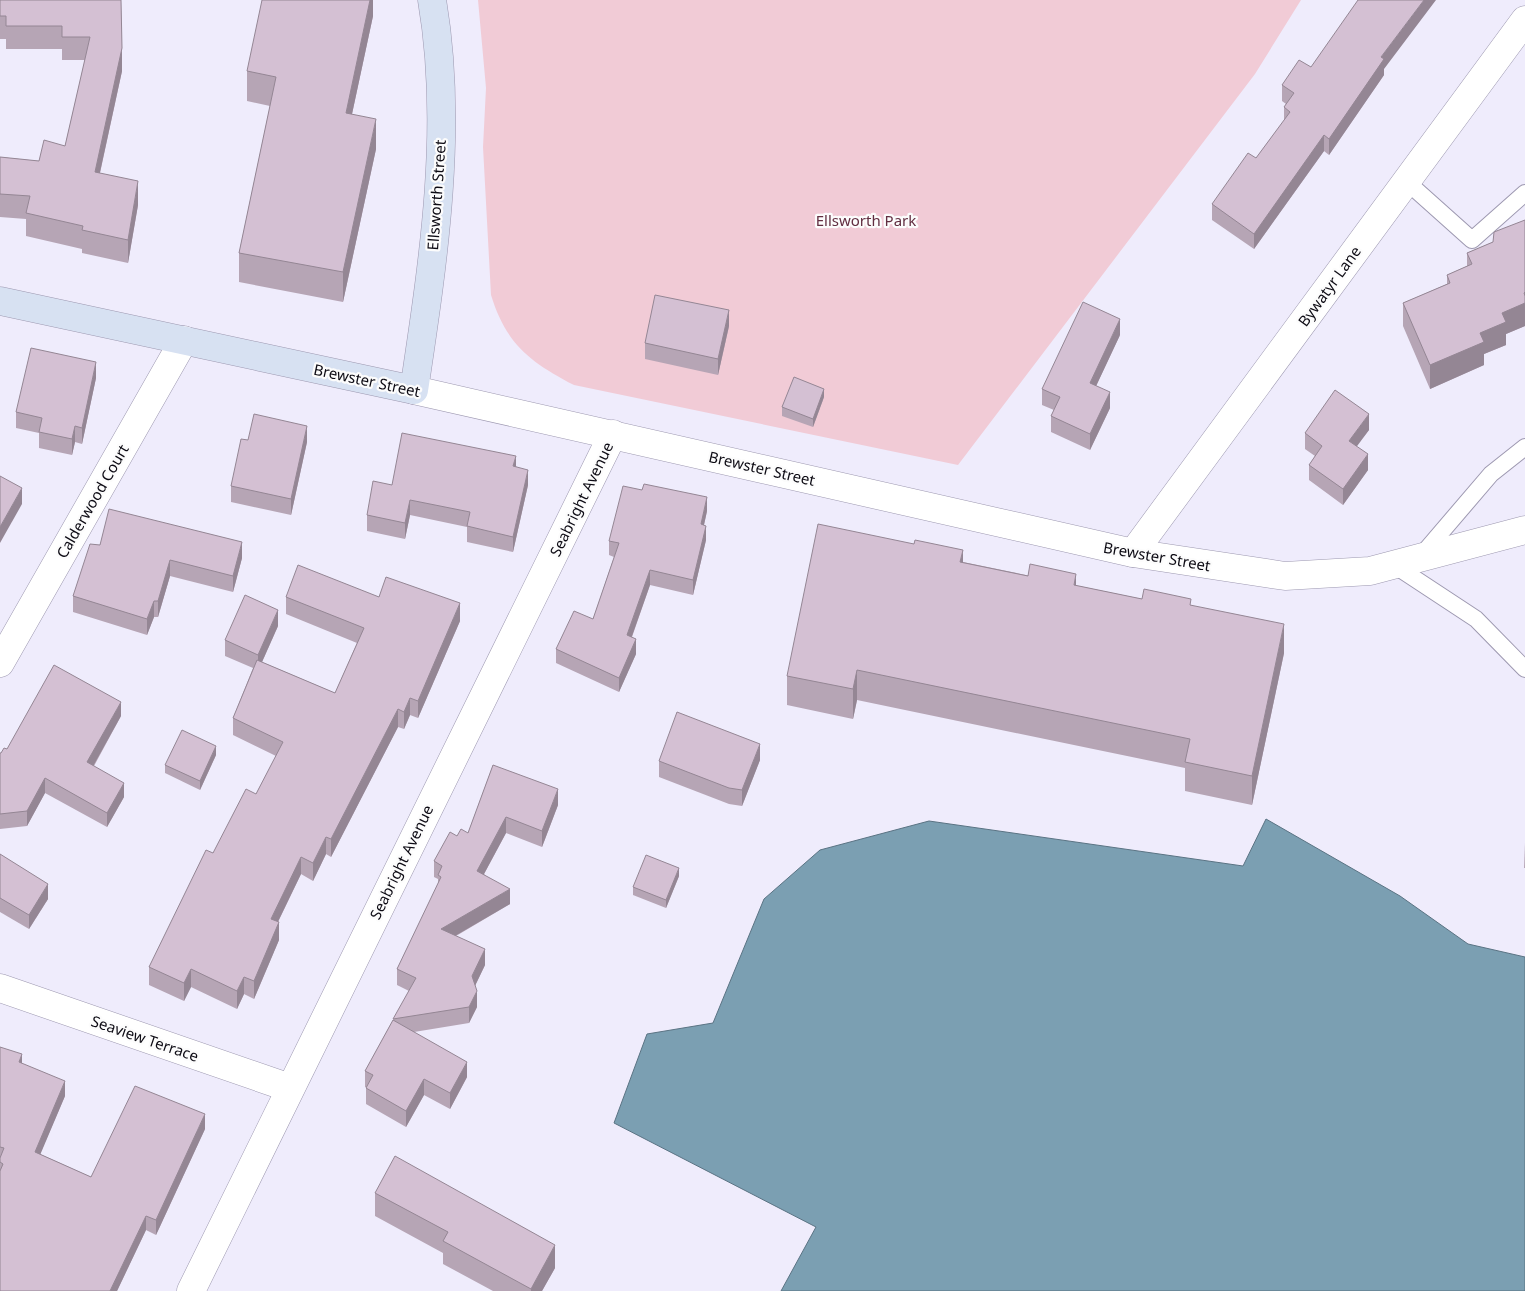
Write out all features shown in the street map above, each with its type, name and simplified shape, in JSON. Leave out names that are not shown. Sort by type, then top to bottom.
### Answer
[{"type":"street","name":"Ellsworth Street","points":[[414,390],[428,294],[438,175],[439,60],[432,0]]},
{"type":"street","name":"Bywatyr Lane","points":[[1133,553],[1525,20]]},
{"type":"street","name":"Brewster Street","points":[[0,301],[613,434],[1133,553],[1285,576],[1370,571],[1525,530]]},
{"type":"street","name":"Calderwood Court","points":[[0,663],[184,340]]},
{"type":"street","name":"Seabright Avenue","points":[[191,1291],[613,434]]},
{"type":"street","name":"Seaview Terrace","points":[[0,988],[290,1088]]},
{"type":"lane","points":[[1406,182],[1472,240],[1525,193]]},
{"type":"lane","points":[[1525,446],[1491,474],[1406,562],[1476,619],[1525,669]]},
{"type":"green space","name":"Ellsworth Park","points":[[478,0],[1301,0],[1255,74],[958,465],[574,385],[558,377],[522,350],[504,326],[491,295],[483,147],[486,88]]},
{"type":"water","points":[[1266,819],[1400,896],[1468,944],[1525,957],[1525,1291],[781,1291],[816,1227],[614,1123],[647,1034],[713,1023],[764,899],[820,850],[929,821],[1243,866]]},
{"type":"building","points":[[0,0],[121,0],[122,48],[95,172],[138,181],[128,240],[82,230],[83,226],[26,213],[30,196],[0,194],[0,157],[39,161],[44,140],[65,146],[90,37],[62,37],[62,26],[6,26],[6,16],[0,16]]},
{"type":"building","points":[[262,0],[370,0],[346,113],[376,119],[343,272],[239,253],[276,77],[247,71]]},
{"type":"building","points":[[1358,0],[1424,0],[1381,57],[1384,59],[1329,139],[1324,135],[1254,234],[1212,204],[1248,153],[1256,158],[1290,112],[1284,107],[1294,93],[1282,85],[1299,60],[1311,67]]},
{"type":"building","points":[[1525,220],[1525,303],[1502,313],[1506,322],[1480,333],[1484,342],[1430,365],[1403,303],[1450,283],[1447,275],[1472,264],[1467,253],[1493,242],[1494,232]]},
{"type":"building","points":[[655,295],[729,310],[718,359],[645,343]]},
{"type":"building","points":[[1083,302],[1120,319],[1090,383],[1110,392],[1090,434],[1051,416],[1060,397],[1042,389]]},
{"type":"building","points":[[31,348],[96,362],[82,428],[75,426],[72,439],[39,432],[42,418],[16,412]]},
{"type":"building","points":[[794,377],[824,389],[813,419],[782,407]]},
{"type":"building","points":[[1335,390],[1369,414],[1349,441],[1368,454],[1343,489],[1309,465],[1322,446],[1305,433]]},
{"type":"building","points":[[254,414],[307,426],[291,499],[231,486],[241,439],[248,440]]},
{"type":"building","points":[[402,433],[516,456],[513,466],[528,470],[513,537],[467,526],[470,512],[410,500],[405,523],[367,515],[373,481],[392,485]]},
{"type":"building","points":[[0,476],[22,488],[0,527]]},
{"type":"building","points":[[644,484],[707,497],[701,524],[706,526],[693,580],[650,570],[627,635],[636,639],[619,678],[556,649],[574,611],[593,619],[619,543],[609,541],[623,486],[642,490]]},
{"type":"building","points":[[109,509],[242,542],[233,576],[170,560],[158,601],[154,601],[147,619],[73,596],[90,544],[100,545]]},
{"type":"building","points":[[818,524],[914,544],[915,540],[963,550],[960,562],[1028,576],[1030,564],[1076,574],[1074,585],[1142,599],[1144,589],[1191,599],[1190,605],[1284,624],[1252,776],[1185,762],[1190,739],[857,670],[853,689],[787,676]]},
{"type":"building","points":[[298,565],[379,597],[386,577],[460,603],[418,701],[410,698],[404,712],[398,709],[331,839],[326,837],[313,863],[301,857],[271,919],[279,922],[254,981],[244,977],[237,991],[191,969],[184,983],[149,967],[206,850],[213,853],[246,789],[256,794],[283,742],[233,718],[257,660],[335,693],[364,628],[286,597]]},
{"type":"building","points":[[245,595],[278,610],[258,655],[225,640]]},
{"type":"building","points":[[54,665],[121,702],[87,762],[124,783],[107,813],[45,778],[27,811],[0,814],[0,753],[4,748],[7,749]]},
{"type":"building","points":[[677,712],[760,744],[742,790],[729,788],[659,761]]},
{"type":"building","points":[[182,730],[216,746],[200,781],[165,765]]},
{"type":"building","points":[[493,765],[558,789],[542,831],[506,817],[477,871],[510,889],[441,929],[485,949],[472,976],[477,991],[469,1007],[393,1019],[416,978],[397,969],[441,877],[438,875],[442,866],[434,861],[450,832],[457,836],[461,829],[468,833]]},
{"type":"building","points":[[0,854],[48,884],[29,915],[0,898]]},
{"type":"building","points":[[646,855],[679,868],[666,900],[633,887]]},
{"type":"building","points":[[393,1020],[467,1062],[450,1093],[424,1079],[406,1111],[366,1088],[373,1075],[365,1071]]},
{"type":"building","points":[[0,1047],[22,1054],[19,1062],[65,1081],[35,1152],[91,1177],[135,1086],[205,1114],[156,1220],[146,1216],[110,1291],[0,1291],[0,1171],[3,1164],[0,1162],[0,1158],[4,1148],[0,1147]]},
{"type":"building","points":[[395,1156],[555,1245],[531,1289],[443,1241],[448,1232],[375,1193]]}]
